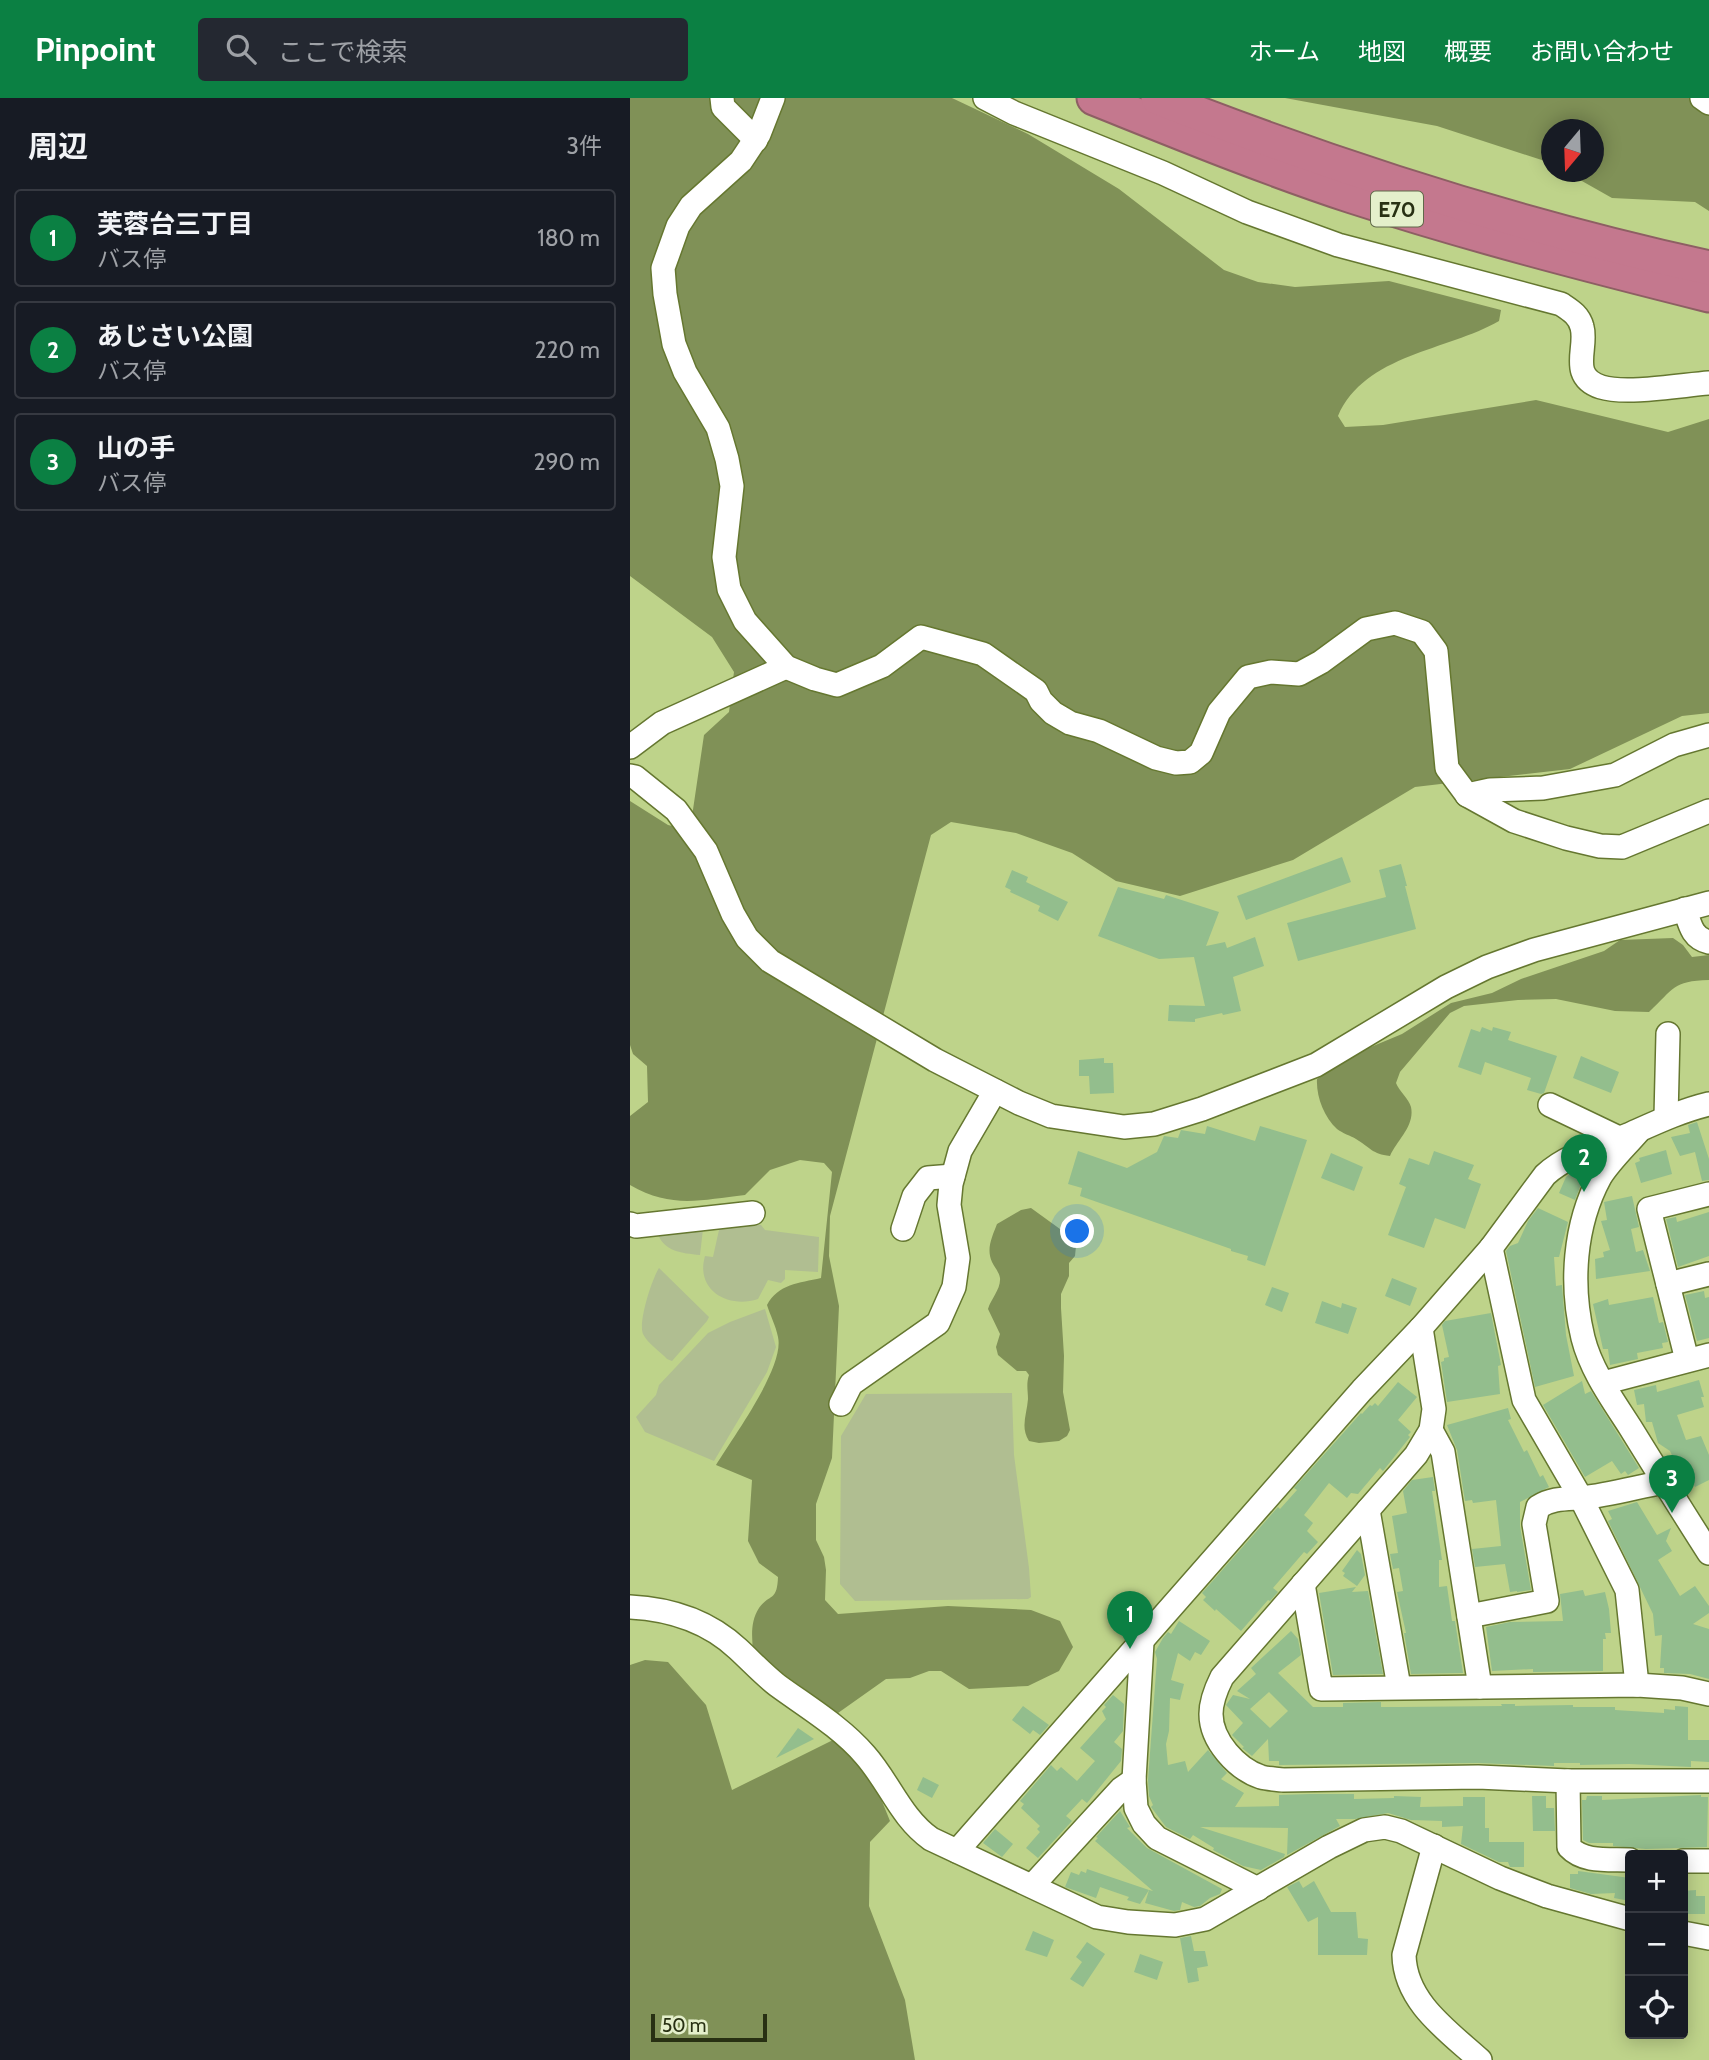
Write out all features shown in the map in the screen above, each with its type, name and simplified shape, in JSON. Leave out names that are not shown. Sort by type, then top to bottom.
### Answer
[{"type":"highway","name":"E70","points":[[1094,98],[1214,146],[1351,195],[1482,235],[1709,295]]},
{"type":"highway","name":"E70","points":[[1158,98],[1359,172],[1492,212],[1709,268]]},
{"type":"street","points":[[722,98],[723,107],[756,140]]},
{"type":"street","points":[[773,98],[756,140],[741,161],[691,206],[678,226],[663,268],[674,344],[685,372],[719,428],[727,460],[732,486],[724,557],[729,590],[745,621],[786,667],[836,685],[881,666],[921,637],[951,643],[983,654],[1016,676],[1036,691],[1041,701],[1053,713],[1070,723],[1099,731],[1156,758],[1175,763],[1190,762],[1201,754],[1219,712],[1248,677],[1271,672],[1298,674],[1321,662],[1366,629],[1395,623],[1422,632],[1436,651],[1447,768],[1468,795],[1514,821],[1600,846],[1622,846],[1709,811]]},
{"type":"street","points":[[985,98],[1014,113],[1163,173],[1247,212],[1325,240],[1561,304],[1576,314],[1583,328],[1581,368],[1588,379],[1601,387],[1625,390],[1709,383]]},
{"type":"street","points":[[1702,98],[1709,103]]},
{"type":"street","points":[[630,747],[662,723],[786,667]]},
{"type":"street","points":[[1468,795],[1490,790],[1543,788],[1615,775],[1674,745],[1709,735]]},
{"type":"street","points":[[630,776],[676,810],[706,851],[733,914],[747,939],[769,961],[935,1060],[995,1091],[1051,1116],[1124,1127],[1154,1124],[1202,1109],[1316,1065],[1447,987],[1487,967],[1534,950],[1709,903]]},
{"type":"street","points":[[1685,909],[1692,930],[1699,939],[1709,942]]},
{"type":"street","points":[[1665,1117],[1668,1034]]},
{"type":"street","points":[[842,1404],[851,1384],[938,1323],[954,1287],[958,1258],[949,1205],[953,1176],[960,1150],[995,1091]]},
{"type":"street","points":[[957,1851],[1362,1390],[1491,1248],[1552,1168],[1665,1117],[1709,1104]]},
{"type":"street","points":[[1550,1105],[1619,1138]]},
{"type":"street","points":[[1640,1129],[1601,1176],[1578,1238],[1577,1273],[1583,1338],[1602,1383],[1709,1553]]},
{"type":"street","points":[[903,1229],[920,1186],[928,1178],[953,1176]]},
{"type":"street","points":[[1602,1383],[1698,1358],[1668,1284],[1649,1209],[1709,1195]]},
{"type":"street","points":[[630,1224],[636,1226],[754,1213]]},
{"type":"street","points":[[1491,1248],[1524,1400],[1581,1498],[1627,1590],[1637,1685]]},
{"type":"street","points":[[1668,1284],[1709,1274]]},
{"type":"street","points":[[1421,1328],[1434,1409],[1431,1430],[1416,1455],[1234,1661],[1214,1693],[1211,1712],[1214,1731],[1233,1759],[1246,1770],[1262,1777],[1283,1780],[1478,1777],[1568,1781],[1709,1781]]},
{"type":"street","points":[[1431,1430],[1443,1452],[1480,1687]]},
{"type":"street","points":[[1469,1616],[1547,1601],[1534,1524],[1538,1507],[1545,1502],[1664,1482]]},
{"type":"street","points":[[1368,1510],[1399,1687]]},
{"type":"street","points":[[1303,1584],[1321,1689],[1637,1685],[1682,1688],[1709,1694]]},
{"type":"street","points":[[630,1607],[652,1608],[677,1614],[707,1626],[735,1646],[765,1676],[847,1734],[880,1773],[917,1829],[931,1839],[1097,1917],[1128,1923],[1175,1925],[1205,1919],[1329,1847],[1364,1830],[1385,1827],[1401,1831],[1523,1887],[1625,1918]]},
{"type":"street","points":[[1142,1642],[1134,1780],[1136,1808],[1144,1824],[1157,1838],[1258,1889]]},
{"type":"street","points":[[1032,1886],[1121,1788],[1134,1780]]},
{"type":"street","points":[[1568,1781],[1569,1847],[1575,1854],[1586,1858],[1625,1860]]},
{"type":"street","points":[[1434,1846],[1404,1955],[1405,1970],[1414,1991],[1429,2014],[1480,2060]]},
{"type":"street","points":[[1688,1861],[1709,1861]]},
{"type":"street","points":[[1688,1934],[1709,1938]]},
{"type":"green space","points":[[630,98],[952,98],[1028,134],[1119,189],[1224,270],[1258,282],[1295,287],[1389,281],[1501,310],[1499,321],[1409,356],[1367,379],[1351,395],[1338,416],[1345,427],[1383,425],[1536,400],[1668,432],[1709,419],[1709,713],[1682,716],[1570,769],[1415,787],[1293,860],[1180,896],[1116,881],[1072,853],[1016,833],[951,822],[931,835],[830,1216],[829,1256],[839,1306],[832,1458],[816,1504],[816,1540],[824,1557],[826,1570],[825,1600],[838,1614],[948,1606],[1031,1610],[1060,1621],[1073,1647],[1059,1671],[1028,1686],[969,1689],[941,1671],[929,1671],[910,1678],[886,1679],[838,1713],[753,1652],[754,1619],[763,1603],[774,1594],[778,1577],[759,1563],[748,1541],[752,1480],[716,1465],[756,1402],[774,1366],[778,1337],[767,1305],[783,1289],[821,1278],[832,1172],[824,1163],[800,1160],[770,1170],[745,1195],[686,1201],[645,1193],[630,1185],[630,1116],[648,1102],[647,1066],[633,1054],[630,1045],[630,801],[668,825],[690,830],[704,735],[729,712],[734,672],[712,637],[630,576]]},
{"type":"green space","points":[[1285,98],[1709,98],[1709,211],[1695,202],[1612,198],[1584,182],[1604,182],[1604,119],[1541,119],[1541,160],[1437,126]]},
{"type":"green space","points":[[1673,938],[1683,945],[1692,957],[1709,955],[1709,980],[1688,982],[1674,988],[1649,1012],[1615,1011],[1556,999],[1464,1006],[1450,1013],[1400,1072],[1396,1083],[1410,1104],[1412,1114],[1408,1127],[1390,1156],[1375,1152],[1339,1130],[1332,1124],[1322,1106],[1317,1079],[1366,1049],[1402,1034],[1451,1003],[1492,993],[1521,979],[1604,951],[1620,940]]},
{"type":"green space","points":[[1031,1208],[1071,1237],[1076,1246],[1075,1256],[1069,1263],[1069,1276],[1061,1294],[1063,1392],[1070,1430],[1067,1436],[1059,1441],[1039,1443],[1029,1441],[1025,1431],[1029,1375],[1026,1371],[1017,1371],[998,1355],[996,1347],[1000,1334],[988,1309],[1000,1282],[990,1252],[990,1243],[997,1224],[1021,1210]]},
{"type":"green space","points":[[721,1221],[761,1225],[765,1230],[819,1237],[818,1272],[785,1270],[785,1279],[781,1283],[768,1280],[758,1299],[725,1299],[709,1287],[703,1268],[705,1256],[713,1257]]},
{"type":"green space","points":[[703,1229],[700,1255],[669,1248],[657,1232]]},
{"type":"green space","points":[[659,1268],[709,1317],[672,1361],[648,1341],[642,1328],[646,1301]]},
{"type":"green space","points":[[765,1309],[776,1347],[767,1372],[714,1461],[645,1432],[636,1417],[656,1395],[659,1385],[708,1333]]},
{"type":"green space","points":[[1012,1393],[1014,1455],[1031,1597],[855,1601],[840,1584],[841,1436],[866,1394]]},
{"type":"green space","points":[[645,1660],[668,1662],[706,1705],[732,1790],[835,1739],[871,1774],[890,1821],[870,1842],[869,1906],[905,2000],[915,2060],[630,2060],[630,1665]]},
{"type":"building","points":[[1342,857],[1351,882],[1246,920],[1237,896]]},
{"type":"building","points":[[1401,864],[1416,929],[1298,961],[1287,923],[1386,897],[1379,870]]},
{"type":"building","points":[[1012,870],[1028,877],[1026,882],[1068,902],[1058,921],[1038,911],[1040,906],[1005,887]]},
{"type":"building","points":[[1118,887],[1164,899],[1166,895],[1219,912],[1206,946],[1225,942],[1227,948],[1255,937],[1264,966],[1233,977],[1241,1011],[1195,1019],[1195,1022],[1168,1021],[1169,1005],[1205,1006],[1194,957],[1159,959],[1098,936]]},
{"type":"building","points":[[1482,1027],[1492,1031],[1493,1027],[1511,1032],[1508,1040],[1557,1056],[1544,1093],[1527,1090],[1531,1078],[1485,1062],[1481,1075],[1458,1067],[1471,1029],[1480,1032]]},
{"type":"building","points":[[1581,1056],[1619,1072],[1611,1093],[1573,1078]]},
{"type":"building","points":[[1104,1058],[1104,1063],[1113,1063],[1114,1093],[1090,1094],[1089,1076],[1079,1076],[1079,1060]]},
{"type":"building","points":[[1697,1122],[1709,1159],[1709,1180],[1702,1181],[1695,1152],[1680,1156],[1671,1137],[1690,1133],[1688,1125]]},
{"type":"building","points":[[1207,1126],[1255,1141],[1260,1126],[1307,1140],[1265,1266],[1247,1260],[1248,1256],[1231,1249],[1080,1196],[1082,1188],[1068,1184],[1078,1151],[1127,1168],[1157,1152],[1164,1136],[1178,1138],[1181,1130],[1205,1134]]},
{"type":"building","points":[[1666,1150],[1672,1174],[1641,1183],[1635,1163],[1640,1161],[1639,1158]]},
{"type":"building","points":[[1434,1151],[1474,1165],[1468,1179],[1481,1184],[1465,1229],[1435,1218],[1424,1248],[1388,1235],[1406,1187],[1399,1184],[1409,1158],[1429,1165]]},
{"type":"building","points":[[1331,1153],[1363,1167],[1354,1191],[1321,1178]]},
{"type":"building","points":[[1570,1174],[1583,1179],[1575,1200],[1559,1193]]},
{"type":"building","points":[[1632,1196],[1639,1227],[1631,1229],[1636,1252],[1643,1250],[1650,1271],[1596,1279],[1595,1259],[1604,1257],[1603,1252],[1610,1250],[1601,1221],[1607,1220],[1604,1202]]},
{"type":"building","points":[[1538,1208],[1568,1222],[1559,1257],[1554,1257],[1556,1286],[1562,1285],[1566,1335],[1574,1376],[1535,1387],[1506,1251],[1518,1243],[1528,1221]]},
{"type":"building","points":[[1709,1212],[1709,1256],[1678,1267],[1666,1219],[1676,1217],[1677,1222]]},
{"type":"building","points":[[1392,1278],[1417,1288],[1410,1306],[1385,1296]]},
{"type":"building","points":[[1272,1287],[1289,1293],[1282,1312],[1265,1305]]},
{"type":"building","points":[[1704,1291],[1705,1298],[1709,1297],[1709,1338],[1697,1341],[1685,1295]]},
{"type":"building","points":[[1653,1297],[1659,1323],[1663,1322],[1668,1342],[1662,1343],[1663,1348],[1637,1353],[1638,1359],[1610,1365],[1608,1349],[1603,1349],[1593,1304],[1608,1299],[1609,1305]]},
{"type":"building","points":[[1322,1301],[1341,1308],[1342,1303],[1357,1308],[1348,1334],[1315,1323]]},
{"type":"building","points":[[1491,1313],[1501,1365],[1498,1366],[1500,1394],[1447,1402],[1441,1362],[1449,1357],[1442,1325],[1445,1321]]},
{"type":"building","points":[[1699,1380],[1704,1407],[1677,1415],[1686,1440],[1701,1436],[1709,1455],[1709,1480],[1695,1487],[1692,1481],[1686,1484],[1670,1451],[1658,1443],[1652,1422],[1646,1422],[1644,1404],[1637,1405],[1634,1390],[1656,1385],[1657,1392]]},
{"type":"building","points":[[1582,1381],[1585,1394],[1591,1391],[1639,1468],[1628,1475],[1625,1471],[1621,1474],[1612,1461],[1585,1477],[1543,1405]]},
{"type":"building","points":[[1398,1382],[1417,1397],[1398,1420],[1411,1432],[1408,1435],[1410,1437],[1383,1471],[1380,1468],[1358,1494],[1351,1493],[1347,1498],[1329,1483],[1304,1515],[1313,1523],[1307,1531],[1318,1542],[1307,1554],[1304,1552],[1273,1588],[1278,1592],[1241,1631],[1203,1600],[1206,1597],[1202,1593],[1278,1507],[1280,1509],[1297,1490],[1294,1488],[1361,1413],[1370,1405],[1375,1403],[1378,1406]]},
{"type":"building","points":[[1508,1408],[1511,1419],[1508,1420],[1524,1452],[1527,1450],[1540,1477],[1543,1475],[1549,1487],[1520,1502],[1520,1526],[1531,1590],[1517,1592],[1510,1592],[1505,1564],[1475,1567],[1472,1549],[1501,1546],[1496,1500],[1473,1503],[1472,1500],[1465,1501],[1457,1450],[1447,1425]]},
{"type":"building","points":[[1433,1477],[1435,1491],[1432,1491],[1442,1560],[1439,1560],[1439,1587],[1447,1586],[1463,1673],[1411,1674],[1397,1592],[1403,1591],[1399,1568],[1393,1569],[1390,1554],[1398,1553],[1392,1516],[1407,1513],[1403,1491],[1412,1480]]},
{"type":"building","points":[[1637,1502],[1657,1535],[1671,1528],[1666,1541],[1672,1551],[1658,1560],[1680,1596],[1695,1586],[1709,1606],[1709,1613],[1693,1624],[1709,1629],[1709,1679],[1690,1674],[1664,1673],[1664,1668],[1660,1668],[1662,1635],[1655,1636],[1653,1614],[1608,1521],[1612,1519],[1608,1511]]},
{"type":"building","points":[[1357,1550],[1361,1554],[1365,1575],[1357,1586],[1343,1576],[1345,1573],[1342,1571]]},
{"type":"building","points":[[1356,1587],[1352,1592],[1368,1591],[1383,1674],[1333,1675],[1319,1593]]},
{"type":"building","points":[[1583,1590],[1585,1596],[1605,1592],[1611,1633],[1605,1633],[1606,1639],[1603,1639],[1603,1671],[1492,1671],[1486,1627],[1510,1622],[1563,1621],[1560,1594]]},
{"type":"building","points":[[1179,1621],[1210,1641],[1201,1655],[1195,1652],[1190,1661],[1178,1653],[1171,1680],[1184,1684],[1180,1700],[1170,1698],[1166,1744],[1168,1765],[1185,1761],[1188,1772],[1208,1750],[1227,1773],[1221,1779],[1244,1793],[1235,1807],[1279,1806],[1279,1795],[1354,1794],[1354,1799],[1421,1797],[1420,1807],[1463,1806],[1463,1797],[1485,1797],[1485,1828],[1489,1828],[1489,1842],[1524,1842],[1524,1867],[1510,1867],[1508,1862],[1499,1862],[1461,1844],[1463,1826],[1442,1827],[1442,1821],[1411,1820],[1388,1813],[1355,1819],[1336,1819],[1340,1826],[1287,1855],[1288,1828],[1200,1827],[1285,1854],[1261,1870],[1243,1866],[1213,1850],[1214,1848],[1193,1835],[1190,1839],[1166,1827],[1151,1807],[1153,1805],[1149,1796],[1157,1659],[1155,1652],[1163,1638],[1168,1632],[1171,1634]]},
{"type":"building","points":[[1291,1631],[1298,1639],[1301,1655],[1278,1673],[1313,1707],[1343,1707],[1343,1703],[1381,1702],[1381,1707],[1515,1704],[1615,1707],[1615,1710],[1664,1713],[1664,1709],[1675,1710],[1675,1706],[1688,1707],[1688,1740],[1709,1740],[1709,1762],[1691,1761],[1691,1767],[1580,1763],[1554,1763],[1554,1766],[1478,1763],[1279,1765],[1279,1761],[1269,1761],[1268,1739],[1252,1756],[1232,1735],[1243,1723],[1226,1705],[1233,1695],[1250,1699],[1237,1691],[1256,1674],[1251,1668]],"holes":[[[1269,1692],[1288,1711],[1270,1728],[1250,1709]]]},
{"type":"building","points":[[1113,1695],[1124,1704],[1123,1731],[1114,1742],[1122,1749],[1121,1761],[1087,1803],[1082,1799],[1066,1816],[1072,1821],[1038,1858],[1026,1848],[1040,1832],[1037,1829],[1040,1826],[1021,1808],[1024,1804],[1020,1801],[1051,1765],[1057,1771],[1061,1767],[1077,1781],[1095,1761],[1080,1748],[1106,1719],[1102,1711]]},
{"type":"building","points":[[1023,1706],[1049,1725],[1040,1735],[1033,1730],[1030,1734],[1012,1720]]},
{"type":"building","points":[[798,1728],[814,1739],[776,1758]]},
{"type":"building","points":[[923,1777],[939,1785],[932,1798],[917,1790]]},
{"type":"building","points":[[1701,1795],[1708,1797],[1707,1847],[1646,1849],[1613,1846],[1613,1843],[1589,1843],[1583,1840],[1582,1800],[1586,1800],[1587,1796],[1602,1796],[1602,1800]]},
{"type":"building","points":[[1532,1796],[1546,1796],[1546,1808],[1554,1808],[1555,1831],[1533,1831]]},
{"type":"building","points":[[1120,1811],[1130,1827],[1127,1828],[1147,1848],[1222,1889],[1220,1894],[1200,1906],[1194,1907],[1182,1902],[1180,1910],[1174,1911],[1145,1903],[1149,1890],[1153,1891],[1095,1841]]},
{"type":"building","points":[[995,1829],[1013,1844],[1002,1857],[983,1843]]},
{"type":"building","points":[[1087,1869],[1149,1890],[1140,1904],[1127,1900],[1129,1897],[1100,1887],[1096,1898],[1065,1887],[1071,1872],[1079,1875],[1081,1871],[1086,1873]]},
{"type":"building","points":[[1578,1871],[1625,1877],[1625,1900],[1614,1898],[1615,1893],[1591,1894],[1570,1888],[1570,1874],[1578,1874]]},
{"type":"building","points":[[1299,1881],[1303,1888],[1314,1881],[1331,1912],[1356,1912],[1358,1938],[1368,1939],[1367,1955],[1318,1955],[1318,1917],[1308,1922],[1287,1887]]},
{"type":"building","points":[[1696,1890],[1696,1896],[1705,1896],[1705,1914],[1688,1914],[1688,1891]]},
{"type":"building","points":[[1033,1931],[1054,1940],[1047,1957],[1025,1950]]},
{"type":"building","points":[[1191,1936],[1194,1951],[1205,1951],[1208,1966],[1197,1968],[1199,1981],[1188,1983],[1180,1938]]},
{"type":"building","points":[[1087,1942],[1105,1954],[1083,1987],[1070,1979],[1082,1962],[1076,1957]]},
{"type":"building","points":[[1140,1954],[1163,1962],[1157,1980],[1134,1972]]},
{"type":"place","name":"あじさい公園","points":[[1584,1192]]},
{"type":"place","name":"山の手","points":[[1672,1513]]},
{"type":"place","name":"芙蓉台三丁目","points":[[1130,1649]]}]
